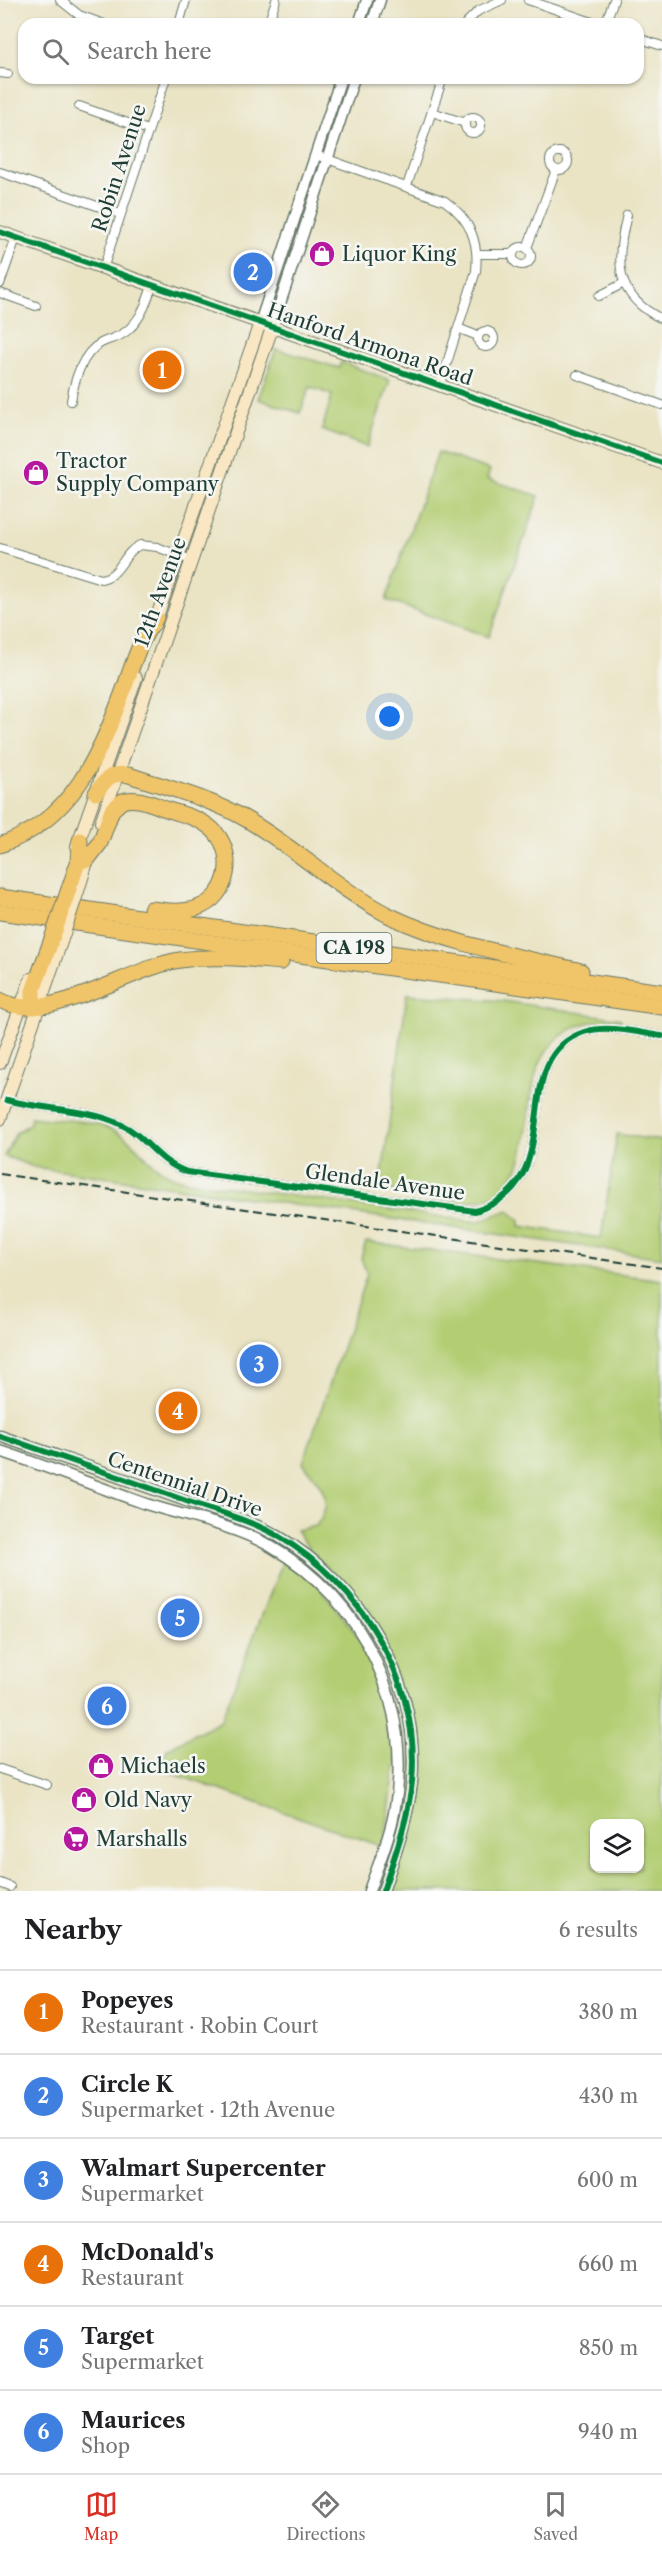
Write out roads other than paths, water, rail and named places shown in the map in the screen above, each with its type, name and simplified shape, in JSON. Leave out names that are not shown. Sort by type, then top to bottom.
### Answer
[{"type":"highway","points":[[0,845],[43,824],[60,810],[78,788],[114,714],[144,633],[156,618]]},
{"type":"highway","points":[[96,793],[111,775],[117,773],[163,786],[237,814],[344,889],[388,914],[432,933],[662,992]]},
{"type":"highway","points":[[46,903],[100,903],[159,910],[189,910],[203,905],[215,896],[225,878],[227,865],[223,843],[207,824],[135,799],[116,804],[100,843],[87,860]]},
{"type":"highway","points":[[38,1006],[33,999],[33,992],[70,890],[79,860],[80,840]]},
{"type":"highway","name":"CA 198","points":[[0,897],[662,992]]},
{"type":"highway","name":"CA 198","points":[[0,912],[662,1007]]},
{"type":"highway","points":[[0,1000],[20,1007],[54,1004],[159,964],[203,957],[467,980]]},
{"type":"main road","name":"Hanford Armona Road","points":[[0,232],[662,463]]},
{"type":"main road","name":"12th Avenue","points":[[80,840],[178,555],[266,325]]},
{"type":"main road","name":"12th Avenue","points":[[70,890],[87,860],[192,560],[266,325]]},
{"type":"main road","points":[[0,1063],[20,1007],[54,937]]},
{"type":"main road","points":[[0,1119],[38,1006]]},
{"type":"street","points":[[60,0],[79,15],[87,18]]},
{"type":"street","points":[[181,18],[186,0]]},
{"type":"street","points":[[270,18],[276,0]]},
{"type":"street","points":[[361,18],[367,0]]},
{"type":"street","points":[[374,18],[380,0]]},
{"type":"street","points":[[471,18],[478,11],[502,0]]},
{"type":"street","points":[[528,0],[580,18]]},
{"type":"street","points":[[607,18],[614,0]]},
{"type":"street","points":[[644,40],[662,46]]},
{"type":"street","name":"Robin Avenue","points":[[103,269],[164,84]]},
{"type":"street","name":"12th Avenue","points":[[266,325],[316,155],[340,84]]},
{"type":"street","name":"12th Avenue","points":[[266,325],[352,84]]},
{"type":"street","points":[[407,186],[441,84]]},
{"type":"street","points":[[79,106],[148,130]]},
{"type":"street","points":[[432,112],[465,123]]},
{"type":"street","points":[[316,155],[445,201],[454,207],[469,226],[478,254],[476,271],[460,329],[440,385]]},
{"type":"street","points":[[513,254],[516,262],[527,263],[531,256],[527,248],[556,170]]},
{"type":"street","points":[[0,172],[120,214]]},
{"type":"street","points":[[627,215],[618,251],[624,283],[641,306],[662,319]]},
{"type":"street","points":[[0,284],[16,238]]},
{"type":"street","points":[[513,254],[518,247],[527,248]]},
{"type":"street","points":[[478,254],[513,254]]},
{"type":"street","points":[[599,296],[624,283]]},
{"type":"street","points":[[71,400],[73,388],[88,354],[99,344],[130,328],[143,310],[152,286]]},
{"type":"street","points":[[0,293],[36,306]]},
{"type":"street","points":[[460,329],[478,336]]},
{"type":"street","points":[[577,375],[662,405]]},
{"type":"street","points":[[0,548],[100,579],[110,577],[118,571],[126,555],[141,545],[157,547],[192,560]]},
{"type":"street","name":"Glendale Avenue","points":[[7,1100],[117,1122],[137,1135],[159,1158],[187,1172],[475,1211],[504,1197],[518,1185],[524,1174],[532,1152],[541,1081],[551,1059],[562,1047],[584,1032],[597,1030],[615,1029],[662,1036]]},
{"type":"street","name":"Centennial Drive","points":[[0,1436],[261,1527],[313,1560],[338,1583],[366,1616],[390,1660],[399,1684],[410,1733],[412,1779],[408,1809],[404,1830],[383,1891]]},
{"type":"street","name":"Centennial Drive","points":[[0,1451],[144,1503],[242,1533],[285,1556],[337,1601],[361,1630],[385,1681],[397,1735],[398,1777],[394,1813],[369,1891]]},
{"type":"street","points":[[397,1735],[407,1756],[404,1801],[408,1809]]},
{"type":"street","points":[[0,1769],[46,1785]]},
{"type":"street","points":[[0,1883],[10,1887]]},
{"type":"railway","points":[[0,1174],[662,1268]]},
{"type":"place","name":"Liquor King","points":[[322,254]]},
{"type":"place","name":"Circle K","points":[[253,272]]},
{"type":"place","name":"Popeyes","points":[[162,370]]},
{"type":"place","name":"Tractor Supply Company","points":[[36,473]]},
{"type":"place","name":"Walmart Supercenter","points":[[259,1364]]},
{"type":"place","name":"McDonald's","points":[[178,1411]]},
{"type":"place","name":"Target","points":[[180,1618]]},
{"type":"place","name":"Maurices","points":[[107,1706]]},
{"type":"place","name":"Michaels","points":[[101,1766]]},
{"type":"place","name":"Old Navy","points":[[84,1800]]},
{"type":"place","name":"Marshalls","points":[[76,1839]]}]
